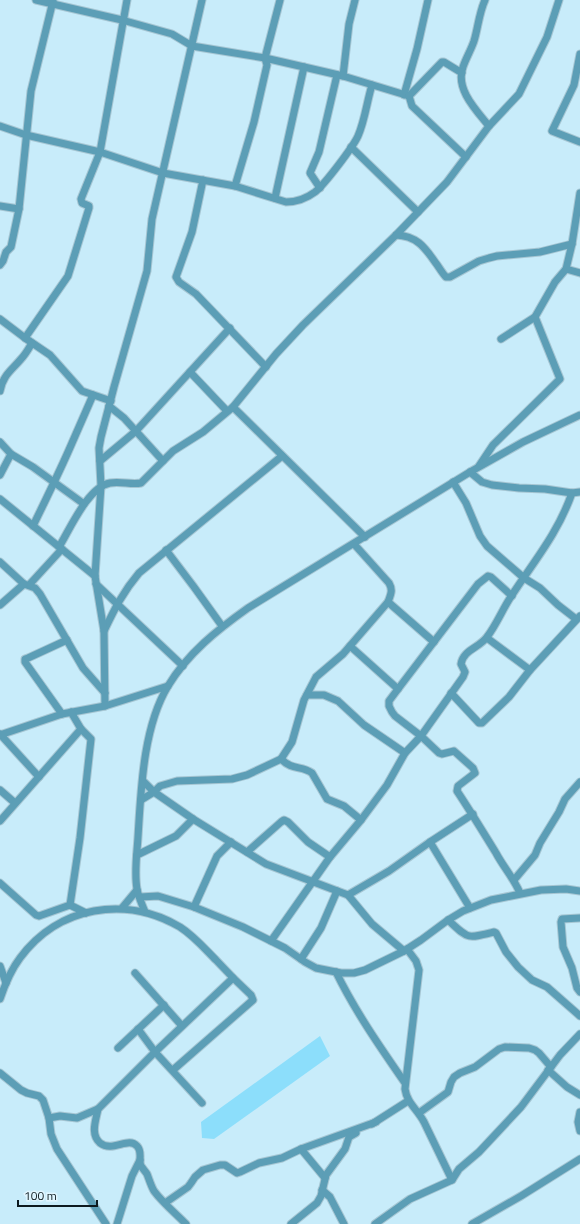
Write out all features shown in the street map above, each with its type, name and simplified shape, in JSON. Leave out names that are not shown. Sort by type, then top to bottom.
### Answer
[{"type":"street","points":[[36,0],[52,2],[172,34],[192,46],[265,58],[340,76],[406,95]]},
{"type":"street","points":[[25,338],[70,272],[89,208],[89,206],[82,203],[81,199],[100,152],[122,20],[127,0]]},
{"type":"street","points":[[105,706],[104,631],[95,576],[101,486],[99,448],[145,277],[152,219],[202,0]]},
{"type":"street","points":[[236,186],[254,122],[267,65],[265,58],[280,0]]},
{"type":"street","points":[[320,188],[310,173],[319,152],[340,76],[349,24],[355,0]]},
{"type":"street","points":[[428,0],[406,95],[412,106],[466,157]]},
{"type":"street","points":[[485,0],[481,10],[475,40],[462,73],[466,96],[489,126]]},
{"type":"street","points":[[0,605],[27,585],[61,548],[84,504],[101,486],[119,482],[136,484],[141,483],[173,451],[203,432],[230,409],[303,325],[396,235],[447,182],[489,126],[519,94],[547,37],[559,0]]},
{"type":"street","points":[[0,265],[6,252],[11,247],[19,209],[31,91],[52,2]]},
{"type":"street","points":[[580,54],[574,85],[552,131],[580,142]]},
{"type":"street","points":[[406,95],[442,62],[462,73]]},
{"type":"street","points":[[275,198],[304,67]]},
{"type":"street","points":[[0,126],[26,136],[100,152],[163,173],[236,186],[286,202],[292,202],[305,198],[320,188],[351,148],[359,132],[372,85]]},
{"type":"street","points":[[351,148],[418,212]]},
{"type":"street","points":[[203,180],[192,232],[176,277],[177,280],[196,294],[266,367]]},
{"type":"street","points":[[501,339],[535,317],[555,282],[566,269],[572,244],[580,193]]},
{"type":"street","points":[[0,206],[19,209]]},
{"type":"street","points":[[396,235],[411,237],[416,240],[446,277],[450,277],[479,261],[488,258],[540,252],[572,244]]},
{"type":"street","points":[[566,269],[580,273]]},
{"type":"street","points":[[479,467],[493,445],[560,378],[535,317]]},
{"type":"street","points":[[0,319],[50,355],[82,392],[93,395],[110,403],[163,461]]},
{"type":"street","points":[[100,461],[136,432],[230,328]]},
{"type":"street","points":[[0,391],[4,377],[22,358],[32,343]]},
{"type":"street","points":[[190,372],[282,456],[365,537]]},
{"type":"street","points":[[32,526],[54,483],[93,395]]},
{"type":"street","points":[[145,912],[138,893],[137,856],[141,800],[150,731],[158,707],[168,686],[197,648],[222,626],[248,608],[453,482],[536,436],[580,415]]},
{"type":"street","points":[[0,442],[11,454],[33,467],[84,504]]},
{"type":"street","points":[[0,475],[11,454]]},
{"type":"street","points":[[104,631],[117,603],[139,572],[282,456]]},
{"type":"street","points":[[271,941],[330,856],[361,820],[387,785],[405,754],[421,736],[464,675],[465,672],[461,664],[464,655],[487,638],[512,596],[554,534],[576,493],[492,485],[482,482],[470,472]]},
{"type":"street","points":[[451,693],[480,723],[482,723],[508,697],[530,670],[578,617],[558,605],[540,588],[524,578],[482,541],[469,510],[453,482]]},
{"type":"street","points":[[0,499],[95,576]]},
{"type":"street","points":[[141,800],[154,792],[160,786],[177,781],[232,779],[247,775],[281,759],[292,742],[301,708],[316,677],[343,654],[388,602],[392,593],[392,587],[389,583],[354,544]]},
{"type":"street","points":[[166,550],[222,626]]},
{"type":"street","points":[[0,562],[40,594],[83,668],[104,693]]},
{"type":"street","points":[[512,596],[491,577],[488,576],[478,584],[389,701],[389,706],[395,716],[442,754],[454,751],[473,768],[475,773],[457,789],[495,853],[514,880],[520,894]]},
{"type":"street","points":[[96,584],[183,666]]},
{"type":"street","points":[[388,602],[434,642]]},
{"type":"street","points":[[487,638],[530,670]]},
{"type":"street","points":[[62,714],[25,660],[66,640]]},
{"type":"street","points":[[350,646],[398,689]]},
{"type":"street","points":[[39,777],[0,735],[62,714],[105,706],[168,686]]},
{"type":"street","points":[[307,695],[324,695],[338,701],[364,725],[405,754]]},
{"type":"street","points":[[70,905],[80,838],[91,739],[81,729],[71,712]]},
{"type":"street","points":[[0,821],[81,729]]},
{"type":"street","points":[[281,759],[291,767],[308,770],[312,773],[327,799],[344,806],[361,820]]},
{"type":"street","points":[[143,782],[154,792],[193,819],[274,868],[348,894],[372,924],[406,950],[416,961],[419,970],[405,1089],[408,1101],[419,1113],[452,1180]]},
{"type":"street","points":[[514,880],[535,855],[540,843],[566,799],[580,782]]},
{"type":"street","points":[[0,790],[15,803]]},
{"type":"street","points":[[348,894],[389,871],[473,814]]},
{"type":"street","points":[[137,856],[176,836],[193,819]]},
{"type":"street","points":[[248,852],[284,820],[288,822],[308,842],[330,856]]},
{"type":"street","points":[[194,907],[217,856],[232,842]]},
{"type":"street","points":[[430,842],[470,908]]},
{"type":"street","points":[[0,883],[36,915],[39,916],[70,905],[86,913]]},
{"type":"street","points":[[138,893],[158,896],[194,907],[243,927],[285,948],[316,968],[336,972],[354,973],[365,970],[406,950],[448,920],[470,908],[491,900],[541,890],[580,891]]},
{"type":"street","points":[[301,959],[321,928],[337,891]]},
{"type":"street","points":[[122,908],[138,893]]},
{"type":"street","points":[[0,999],[6,983],[19,958],[35,940],[64,920],[86,913],[122,908],[145,912],[168,920],[193,936],[250,995],[253,1000],[173,1070]]},
{"type":"street","points":[[580,918],[565,918],[562,919],[561,922],[563,947],[572,968],[577,988],[580,992]]},
{"type":"street","points":[[448,920],[466,936],[477,937],[494,932],[496,933],[506,952],[518,967],[532,980],[547,987],[580,1016]]},
{"type":"street","points":[[0,966],[6,983]]},
{"type":"street","points":[[336,972],[347,994],[371,1034],[405,1083]]},
{"type":"street","points":[[135,973],[182,1026]]},
{"type":"street","points":[[49,1118],[60,1116],[77,1118],[98,1109],[232,978]]},
{"type":"street","points":[[118,1048],[164,1005]]},
{"type":"street","points":[[138,1030],[155,1052],[202,1103]]},
{"type":"street","points":[[375,1224],[410,1200],[452,1180],[459,1170],[479,1152],[521,1107],[565,1049],[580,1034]]},
{"type":"street","points":[[419,1113],[448,1092],[454,1077],[475,1067],[499,1049],[505,1047],[529,1048],[535,1050],[539,1053],[549,1069],[567,1087],[580,1095]]},
{"type":"street","points":[[0,1073],[21,1090],[39,1096],[43,1100],[49,1118],[51,1134],[57,1149],[106,1224]]},
{"type":"street","points":[[291,1224],[317,1203],[325,1178],[345,1149],[349,1137],[376,1122],[386,1114],[408,1101]]},
{"type":"street","points":[[98,1109],[94,1128],[98,1141],[108,1147],[132,1143],[137,1145],[140,1149],[141,1167],[147,1175],[154,1190],[186,1224]]},
{"type":"street","points":[[580,1112],[578,1122],[580,1131]]},
{"type":"street","points":[[165,1203],[188,1187],[194,1177],[203,1170],[225,1165],[237,1173],[259,1163],[282,1158],[301,1149],[376,1122]]},
{"type":"street","points":[[301,1149],[325,1178]]},
{"type":"street","points":[[117,1224],[132,1176],[141,1158]]},
{"type":"street","points":[[472,1224],[521,1196],[580,1159]]},
{"type":"street","points":[[322,1190],[330,1197],[344,1224]]},
{"type":"shaded area","points":[[320,1036],[330,1056],[214,1139],[202,1138],[201,1122]]}]
